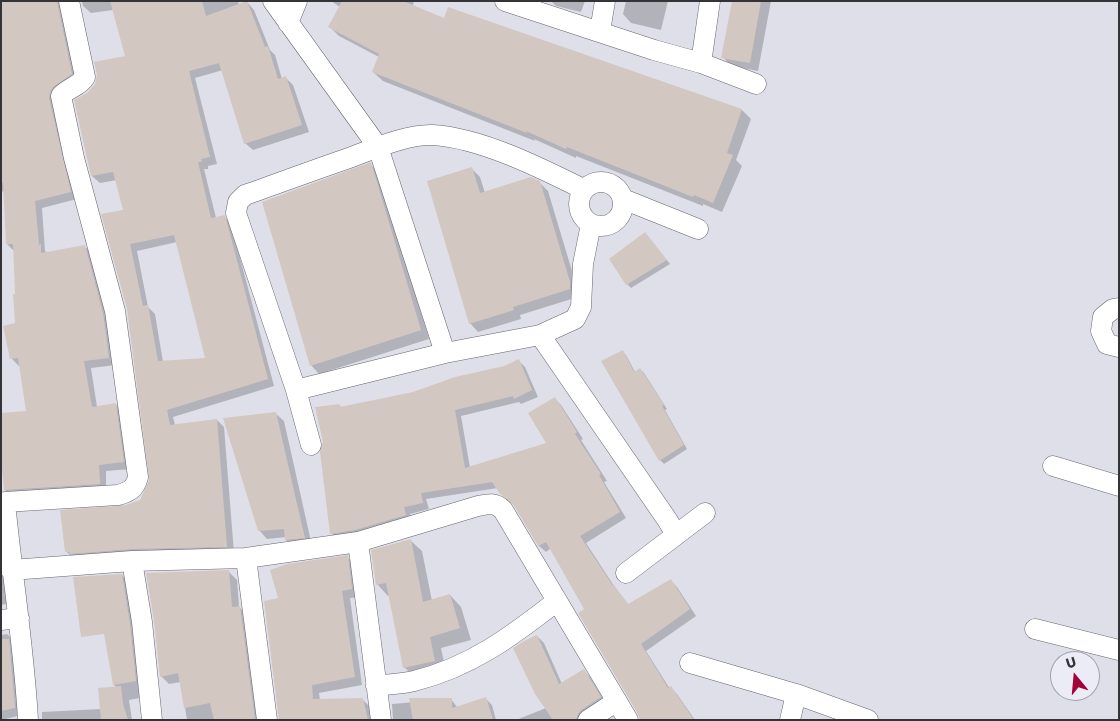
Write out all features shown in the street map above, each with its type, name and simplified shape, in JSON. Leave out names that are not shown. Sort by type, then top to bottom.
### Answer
[{"type":"street","points":[[28,720],[27,694],[10,619],[11,570],[3,503],[118,495],[128,492],[134,487],[138,477],[115,311],[72,150],[61,96],[67,89],[81,84],[85,78],[69,1]]},
{"type":"street","points":[[273,1],[378,147],[445,353]]},
{"type":"street","points":[[288,23],[297,1]]},
{"type":"street","points":[[505,1],[654,50],[701,63],[756,84]]},
{"type":"street","points":[[600,31],[605,1]]},
{"type":"street","points":[[701,63],[710,1]]},
{"type":"street","points":[[311,445],[296,390],[236,213],[238,202],[245,195],[378,147],[432,135],[468,141],[519,159],[583,189]]},
{"type":"street","points":[[601,181],[611,183],[619,190],[623,198],[623,209],[618,218],[610,224],[600,227],[591,224],[583,218],[578,209],[579,198],[583,189],[591,183],[601,181]]},
{"type":"street","points":[[623,198],[698,229]]},
{"type":"street","points":[[296,390],[445,353],[540,335],[576,319],[581,307],[583,264],[591,224]]},
{"type":"street","points":[[1119,308],[1113,309],[1103,316],[1101,331],[1106,344],[1119,347]]},
{"type":"street","points":[[540,335],[676,535]]},
{"type":"street","points":[[1053,466],[1119,486]]},
{"type":"street","points":[[11,570],[132,561],[246,558],[358,542],[491,503],[503,510],[628,720]]},
{"type":"street","points":[[626,573],[705,513]]},
{"type":"street","points":[[358,542],[380,720]]},
{"type":"street","points":[[246,558],[267,720]]},
{"type":"street","points":[[132,561],[142,622],[152,720]]},
{"type":"street","points":[[376,686],[414,681],[474,660],[510,637],[557,601]]},
{"type":"street","points":[[1035,629],[1119,650]]},
{"type":"street","points":[[690,663],[796,694],[868,720]]},
{"type":"street","points":[[790,720],[796,694]]},
{"type":"street","points":[[588,720],[617,701]]},
{"type":"building","points":[[1,1],[57,1],[72,74],[53,87],[49,98],[71,192],[35,201],[41,253],[85,245],[103,313],[109,358],[84,361],[92,407],[116,403],[124,462],[99,465],[100,484],[4,490],[1,458],[1,413],[26,411],[18,358],[10,359],[3,326],[15,323],[13,294],[15,294],[13,244],[6,244],[3,183],[1,183]]},
{"type":"building","points":[[110,1],[202,1],[206,16],[247,1],[265,47],[268,46],[278,79],[286,76],[302,125],[244,144],[219,63],[189,71],[210,157],[201,159],[202,162],[198,162],[211,218],[225,215],[268,379],[167,410],[170,425],[217,419],[227,547],[132,549],[70,554],[65,552],[60,510],[126,505],[140,500],[149,480],[127,309],[101,214],[123,210],[113,172],[91,176],[74,100],[87,93],[95,84],[97,75],[94,62],[125,56]],"holes":[[[174,235],[205,358],[158,361],[148,305],[143,306],[130,244]]]},
{"type":"building","points":[[342,1],[403,1],[444,18],[448,7],[742,109],[727,153],[733,155],[713,203],[694,195],[693,197],[567,147],[566,149],[526,131],[527,133],[372,72],[379,54],[328,27]]},
{"type":"building","points":[[732,1],[761,1],[750,63],[721,58]]},
{"type":"building","points":[[371,162],[421,330],[310,366],[262,202]]},
{"type":"building","points":[[472,167],[480,193],[531,177],[540,181],[570,282],[570,289],[513,307],[514,310],[469,324],[427,181]]},
{"type":"building","points":[[645,232],[667,260],[626,285],[609,259]]},
{"type":"building","points":[[623,350],[634,372],[640,368],[664,405],[662,406],[684,445],[659,461],[601,361]]},
{"type":"building","points":[[519,359],[532,390],[514,399],[513,396],[455,410],[465,468],[546,443],[528,413],[555,397],[577,432],[575,434],[601,474],[599,475],[620,512],[580,536],[613,586],[628,604],[671,579],[690,609],[641,644],[668,688],[671,686],[694,720],[640,720],[578,613],[584,609],[546,542],[538,546],[513,504],[500,494],[492,482],[421,493],[423,503],[404,507],[406,515],[355,530],[330,534],[320,452],[323,442],[315,407],[339,404],[340,407],[413,392],[455,377],[504,366]]},
{"type":"building","points":[[276,412],[305,538],[285,540],[284,529],[258,531],[223,418]]},
{"type":"building","points":[[411,539],[423,602],[450,594],[460,628],[430,637],[435,661],[403,668],[386,583],[376,585],[371,550]]},
{"type":"building","points":[[348,555],[352,589],[342,591],[355,677],[312,685],[313,699],[363,698],[368,720],[279,720],[264,601],[278,598],[270,570],[287,564]]},
{"type":"building","points":[[229,570],[232,607],[240,606],[255,720],[214,720],[210,703],[184,708],[178,673],[160,677],[154,621],[146,573]]},
{"type":"building","points":[[122,574],[136,681],[113,685],[104,634],[81,637],[73,577]]},
{"type":"building","points":[[537,635],[559,684],[584,669],[601,697],[581,710],[576,720],[553,720],[535,694],[513,648]]},
{"type":"building","points":[[1,639],[9,639],[15,708],[1,711]]},
{"type":"building","points":[[121,686],[123,704],[128,720],[101,720],[98,688]]},
{"type":"building","points":[[486,697],[493,720],[413,720],[409,698],[452,698],[452,708]]}]
